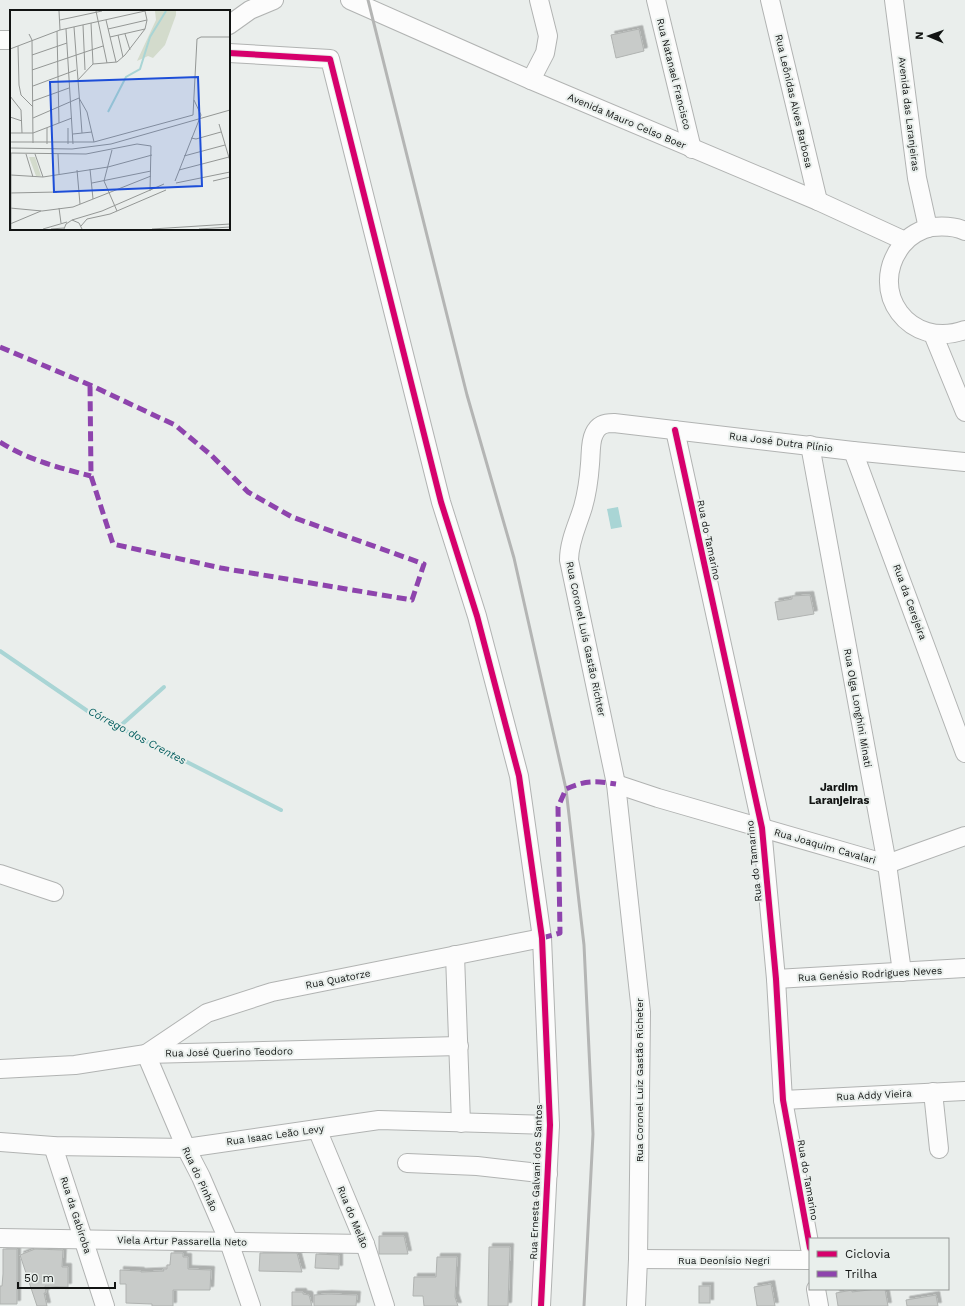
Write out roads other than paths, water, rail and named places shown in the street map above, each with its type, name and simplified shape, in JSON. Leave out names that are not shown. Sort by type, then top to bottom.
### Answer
[{"type":"street","points":[[230,24],[250,10],[274,0]]},
{"type":"street","name":"Avenida Mauro Celso Boer","points":[[350,0],[531,80],[818,201],[905,240]]},
{"type":"street","points":[[531,80],[545,53],[548,36],[539,0]]},
{"type":"street","name":"Rua Natanael Francisco","points":[[656,0],[692,149]]},
{"type":"street","name":"Rua Leônidas Alves Barbosa","points":[[770,0],[818,201]]},
{"type":"street","name":"Avenida das Laranjeiras","points":[[894,0],[917,178],[928,228]]},
{"type":"street","name":"Rua Ernesta Galvani dos Santos","points":[[230,53],[330,59],[441,502],[477,616],[519,776],[542,938],[550,1125],[541,1306]]},
{"type":"street","points":[[965,231],[945,226],[928,228],[916,233],[905,240],[895,254],[889,270],[889,288],[894,304],[904,318],[917,328],[934,334],[944,335],[965,330]]},
{"type":"street","points":[[934,334],[965,412]]},
{"type":"street","name":"Rua José Dutra Plínio","points":[[599,426],[606,423],[614,423],[853,451],[965,462]]},
{"type":"street","name":"Rua Coronel Luís Gastão Richter","points":[[599,426],[593,434],[588,488],[584,505],[571,542],[569,560],[616,784]]},
{"type":"street","name":"Rua do Tamarino","points":[[675,430],[762,828],[776,979],[783,1100],[809,1243]]},
{"type":"street","name":"Rua Olga Longhini Minati","points":[[810,445],[887,864],[902,972]]},
{"type":"street","name":"Rua da Cerejeira","points":[[853,451],[965,753]]},
{"type":"street","name":"Rua Joaquim Cavalari","points":[[616,784],[658,798],[887,864],[965,836]]},
{"type":"street","name":"Rua Coronel Luiz Gastão Richeter","points":[[616,784],[641,1012],[638,1259],[636,1306]]},
{"type":"street","points":[[0,874],[54,892]]},
{"type":"street","name":"Rua Quatorze","points":[[146,1054],[208,1013],[272,992],[542,938]]},
{"type":"street","points":[[455,955],[461,1123]]},
{"type":"street","name":"Rua Genésio Rodrigues Neves","points":[[776,979],[965,968]]},
{"type":"street","name":"Rua José Querino Teodoro","points":[[0,1069],[75,1064],[146,1054],[459,1046]]},
{"type":"street","name":"Rua do Pinhão","points":[[146,1054],[186,1148],[201,1177],[229,1242],[251,1306]]},
{"type":"street","name":"Rua Addy Vieira","points":[[783,1100],[965,1091]]},
{"type":"street","points":[[933,1092],[939,1149]]},
{"type":"street","name":"Rua Isaac Leão Levy","points":[[0,1142],[53,1146],[186,1148],[379,1120],[550,1125]]},
{"type":"street","name":"Rua do Melão","points":[[317,1129],[365,1244],[386,1306]]},
{"type":"street","name":"Rua da Gabiroba","points":[[53,1146],[105,1306]]},
{"type":"street","points":[[407,1164],[477,1166],[548,1174]]},
{"type":"street","name":"Viela Artur Passarella Neto","points":[[0,1238],[365,1244]]},
{"type":"street","name":"Rua Deonísio Negri","points":[[638,1259],[809,1260]]},
{"type":"street","points":[[816,1290],[819,1306]]},
{"type":"water","points":[[618,507],[622,527],[611,529],[607,509]]},
{"type":"waterway","name":"Córrego dos Crentes","points":[[0,651],[89,712],[281,810]]},
{"type":"waterway","points":[[119,727],[164,687]]},
{"type":"railway","points":[[368,0],[467,395],[514,558],[566,789],[584,945],[593,1134],[584,1306]]},
{"type":"district","name":"Jardim Laranjeiras","points":[[839,793]]}]
